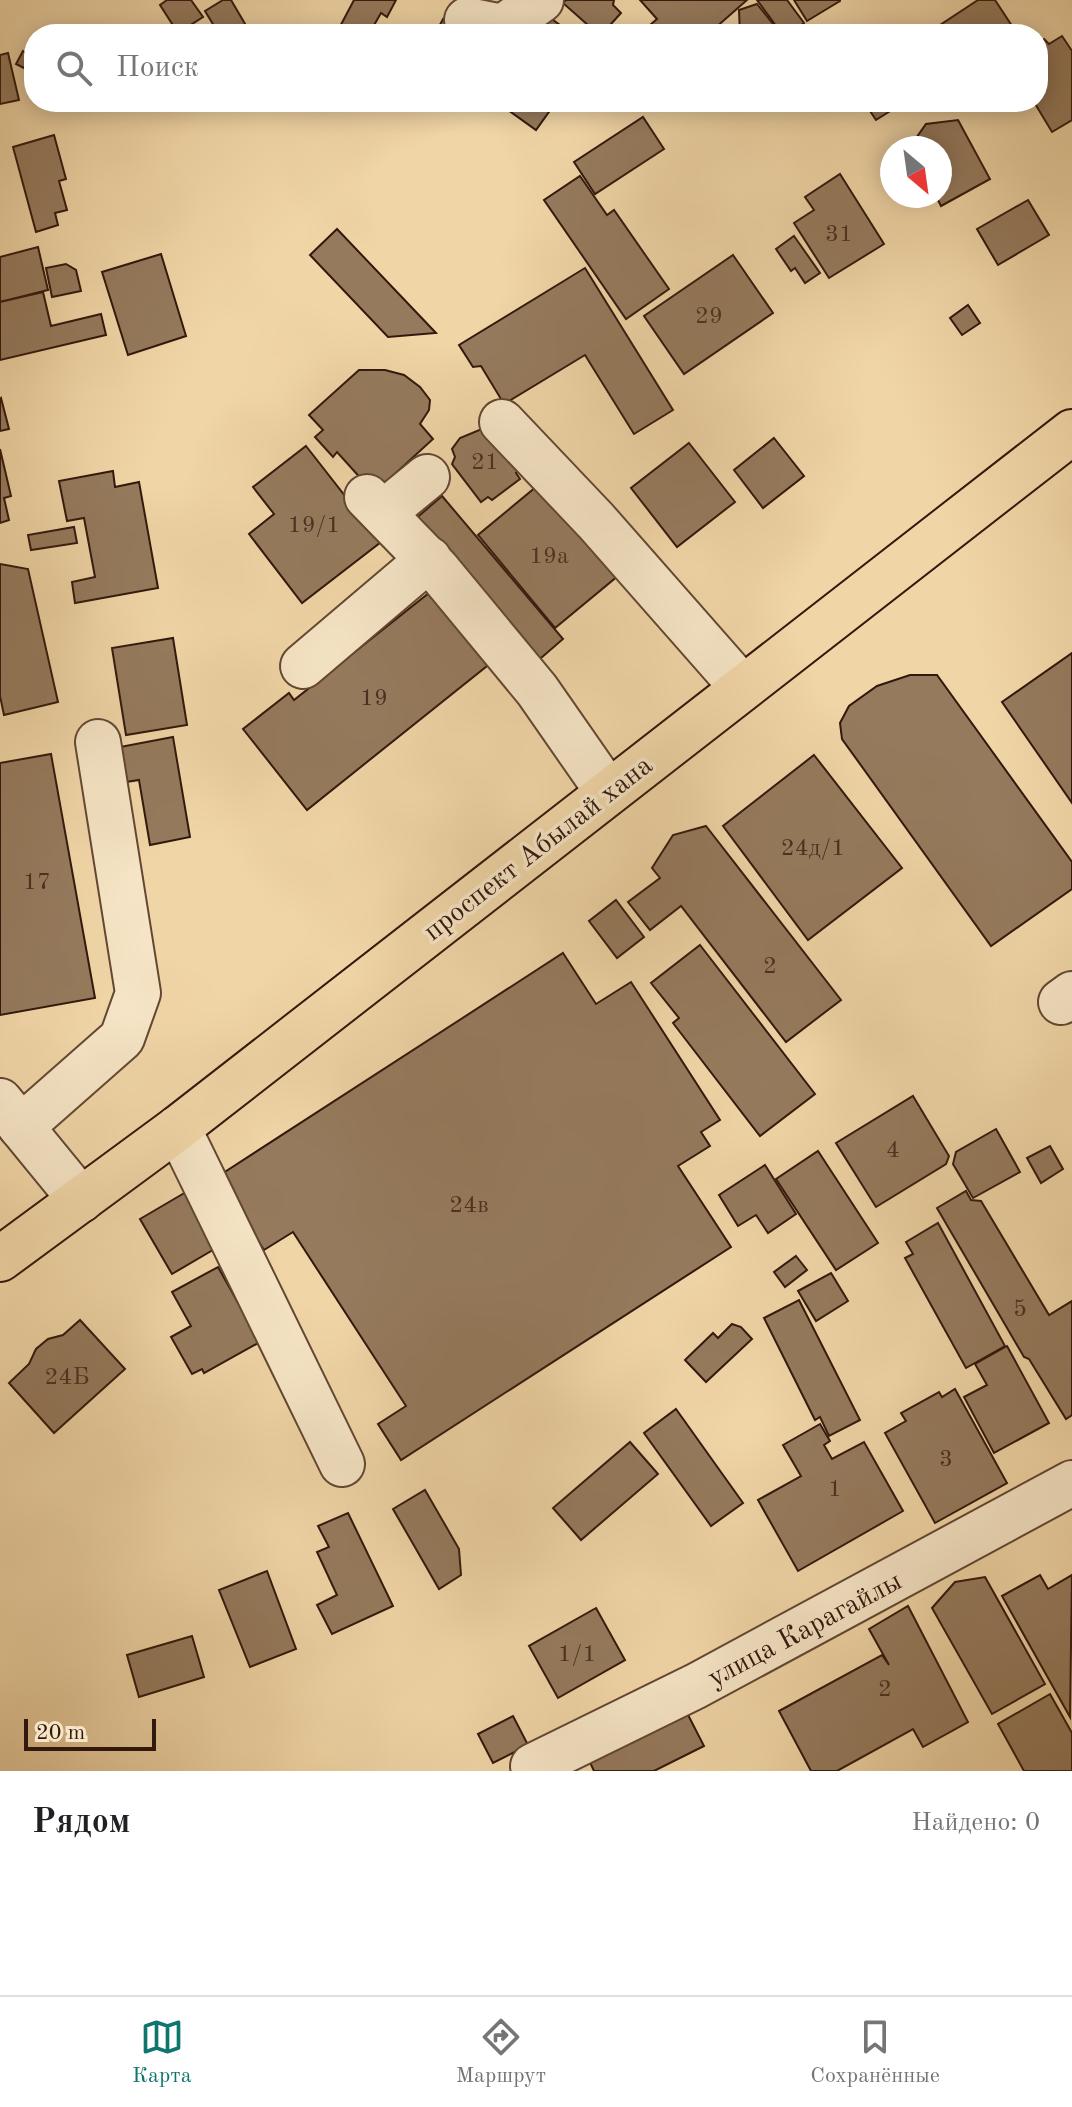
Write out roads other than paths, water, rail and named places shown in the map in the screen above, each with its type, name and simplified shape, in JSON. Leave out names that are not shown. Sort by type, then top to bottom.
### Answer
[{"type":"main road","name":"проспект Абылай хана","points":[[0,1259],[178,1128],[1072,432]]},
{"type":"street","points":[[507,24],[541,0]]},
{"type":"street","points":[[467,20],[488,24]]},
{"type":"street","points":[[502,422],[596,521],[742,687]]},
{"type":"street","points":[[427,477],[375,505],[429,559],[537,690],[608,792]]},
{"type":"street","points":[[303,666],[429,559]]},
{"type":"street","points":[[81,1200],[11,1114],[122,1038],[138,993],[98,742]]},
{"type":"street","points":[[178,1128],[342,1464]]},
{"type":"street","name":"улица Карагайлы","points":[[533,1766],[696,1686],[1072,1483]]}]
